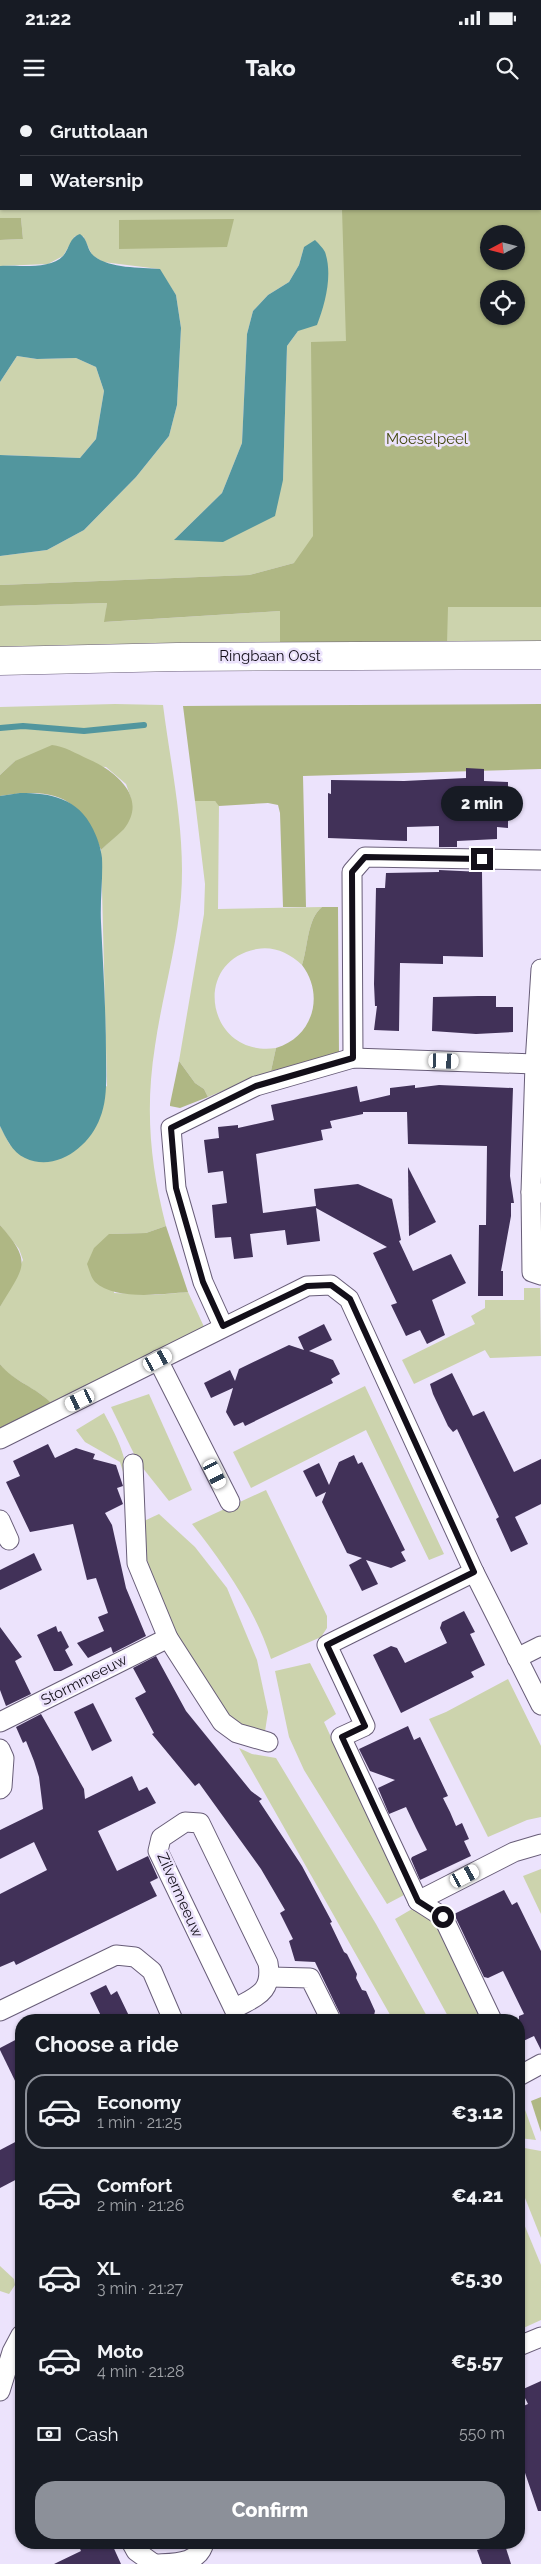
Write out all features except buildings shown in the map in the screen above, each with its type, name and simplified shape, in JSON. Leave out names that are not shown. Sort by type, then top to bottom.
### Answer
[{"type":"main road","name":"Ringbaan Oost","points":[[0,661],[178,657],[541,655]]},
{"type":"street","points":[[353,1058],[352,872],[365,857],[541,860]]},
{"type":"street","points":[[541,969],[535,1064],[536,1193],[532,1272],[541,1275]]},
{"type":"street","points":[[223,1326],[203,1282],[176,1188],[171,1128],[256,1086],[353,1058],[535,1064]]},
{"type":"street","points":[[0,1439],[223,1326],[307,1286],[331,1285],[350,1299],[474,1572],[541,1705]]},
{"type":"street","points":[[158,1360],[230,1502]]},
{"type":"street","points":[[133,1464],[137,1563],[168,1638],[222,1722],[236,1733],[268,1742]]},
{"type":"street","points":[[0,1520],[9,1540]]},
{"type":"street","points":[[474,1572],[327,1645],[365,1726],[342,1737],[418,1901],[443,1917],[489,2014]]},
{"type":"street","name":"Stormmeeuw","points":[[0,1722],[168,1638]]},
{"type":"street","points":[[518,1658],[541,1646]]},
{"type":"street","points":[[0,1750],[4,1758],[2,1787],[0,1789]]},
{"type":"street","name":"Zilvermeeuw","points":[[185,1822],[200,1823],[268,1963],[270,1977],[265,1990],[236,2014],[158,1850],[161,1838],[185,1822]]},
{"type":"street","points":[[418,1901],[514,1852],[541,1844]]},
{"type":"street","points":[[0,2011],[116,1955],[135,1957],[152,1970],[170,2014]]},
{"type":"street","points":[[270,1977],[310,1978],[328,2014]]},
{"type":"street","points":[[525,2073],[541,2064]]},
{"type":"street","points":[[525,2344],[541,2337]]},
{"type":"street","points":[[0,2391],[15,2346]]},
{"type":"street","points":[[135,2549],[156,2564],[181,2563],[191,2560],[202,2549]]},
{"type":"green space","points":[[0,210],[541,210],[541,604],[294,563],[249,575],[0,585],[0,556],[47,550],[84,530],[136,477],[169,436],[177,405],[181,328],[176,295],[159,269],[103,262],[92,255],[83,236],[75,236],[63,256],[48,264],[0,266],[0,240],[23,239],[21,218],[0,218]],"holes":[[[304,247],[298,331],[287,346],[283,480],[175,539],[222,493],[242,443],[247,334],[253,311],[268,295],[289,282],[299,265]]]},
{"type":"green space","name":"Moeselpeel","points":[[342,210],[541,210],[541,607],[448,607],[447,644],[280,646],[280,611],[104,622],[107,603],[0,606],[0,585],[249,575],[294,563],[313,536],[311,342],[346,341]]},
{"type":"green space","points":[[0,218],[21,218],[23,239],[0,240]]},
{"type":"green space","points":[[234,219],[227,247],[119,249],[119,220]]},
{"type":"green space","points":[[17,356],[37,359],[76,358],[96,367],[104,391],[96,439],[80,458],[0,455],[0,382]]},
{"type":"green space","points":[[107,603],[105,622],[280,611],[280,646],[0,648],[0,606]]},
{"type":"green space","points":[[447,607],[541,607],[541,644],[447,644]]},
{"type":"green space","points":[[115,704],[163,705],[180,825],[182,873],[179,916],[158,1028],[150,1092],[153,1158],[166,1226],[146,1233],[109,1234],[114,1293],[155,1295],[188,1292],[205,1329],[51,1403],[42,1395],[7,1373],[0,1364],[0,1307],[23,1260],[19,1249],[0,1225],[0,1126],[10,1145],[107,1086],[101,850],[124,828],[131,798],[126,784],[106,767],[15,761],[0,775],[0,707]]},
{"type":"green space","points":[[541,704],[541,769],[303,776],[306,907],[283,907],[280,813],[278,805],[268,803],[219,806],[215,801],[195,801],[183,706]]},
{"type":"green space","points":[[52,745],[70,750],[108,770],[125,786],[130,796],[133,806],[131,817],[124,829],[101,850],[84,818],[63,799],[36,793],[0,796],[0,775],[15,761]]},
{"type":"green space","points":[[195,801],[215,801],[219,804],[218,909],[322,907],[313,919],[302,965],[281,951],[263,948],[236,957],[222,971],[215,988],[216,1007],[222,1024],[234,1038],[253,1047],[276,1048],[271,1071],[208,1097],[204,1089],[195,1083],[179,1061],[204,914],[205,884]]},
{"type":"green space","points":[[322,907],[338,907],[339,1054],[271,1071],[276,1048],[289,1043],[299,1035],[307,1025],[312,1014],[314,1002],[313,989],[302,965],[313,919]]},
{"type":"green space","points":[[179,1061],[195,1083],[204,1089],[208,1097],[180,1108],[170,1106]]},
{"type":"green space","points":[[0,1225],[18,1249],[21,1266],[19,1274],[0,1307]]},
{"type":"green space","points":[[166,1226],[188,1292],[153,1295],[127,1294],[114,1292],[95,1282],[87,1264],[94,1248],[109,1234],[146,1233]]},
{"type":"green space","points":[[524,1288],[540,1288],[541,1356],[490,1358],[485,1350],[414,1384],[402,1360],[475,1324],[471,1316],[485,1308],[485,1300],[524,1300]]},
{"type":"green space","points":[[0,1364],[12,1375],[51,1403],[0,1428]]},
{"type":"green space","points":[[365,1386],[444,1554],[429,1560],[366,1430],[251,1488],[233,1452]]},
{"type":"green space","points":[[149,1394],[192,1490],[169,1501],[138,1462],[111,1407]]},
{"type":"green space","points":[[104,1413],[122,1451],[129,1492],[120,1462],[85,1442],[76,1430]]},
{"type":"green space","points":[[266,1490],[327,1616],[327,1628],[321,1637],[271,1659],[265,1641],[248,1605],[215,1554],[192,1524]]},
{"type":"green space","points":[[159,1514],[195,1547],[227,1588],[257,1660],[268,1712],[264,1738],[257,1737],[225,1714],[176,1632],[150,1570],[139,1531],[144,1521]]},
{"type":"green space","points":[[310,1663],[336,1714],[324,1722],[404,1895],[387,1904],[304,1770],[289,1737],[275,1671]]},
{"type":"green space","points":[[508,1679],[541,1746],[541,1817],[527,1820],[488,1837],[429,1719]]},
{"type":"green space","points":[[239,1748],[252,1754],[276,1758],[376,1924],[426,2014],[390,2014]]},
{"type":"green space","points":[[541,1869],[541,1914],[523,1876]]},
{"type":"green space","points":[[412,1909],[438,1925],[479,2014],[447,2014],[395,1919]]},
{"type":"green space","points":[[541,2097],[541,2132],[531,2101]]},
{"type":"green space","points":[[525,2110],[536,2140],[525,2139]]},
{"type":"green space","points":[[525,2148],[541,2151],[541,2238],[525,2198]]},
{"type":"green space","points":[[525,2226],[541,2265],[541,2320],[525,2327]]},
{"type":"green space","points":[[0,2266],[14,2279],[15,2285],[9,2294],[0,2291]]},
{"type":"shaded area","points":[[80,234],[85,239],[92,254],[101,260],[126,267],[160,269],[176,295],[181,328],[177,405],[169,436],[136,477],[84,530],[47,550],[0,556],[0,455],[80,458],[96,439],[104,391],[96,367],[76,358],[37,359],[17,356],[0,382],[0,266],[33,266],[50,263],[63,256],[72,241]]},
{"type":"shaded area","points":[[315,240],[325,252],[328,270],[327,289],[317,325],[298,331],[287,346],[283,480],[275,516],[223,542],[174,540],[222,493],[242,443],[247,334],[253,311],[268,295],[289,282],[299,265],[304,247]]},
{"type":"shaded area","points":[[20,793],[53,796],[80,810],[94,832],[102,858],[101,914],[106,1071],[103,1111],[95,1128],[80,1147],[60,1159],[48,1162],[37,1162],[25,1158],[16,1152],[0,1126],[0,796]]},
{"type":"waterway","points":[[0,728],[23,726],[84,731],[144,725]]},
{"type":"route","points":[[443,1917],[418,1901],[342,1737],[365,1726],[327,1645],[474,1572],[350,1299],[331,1285],[307,1286],[223,1326],[203,1282],[176,1188],[171,1128],[256,1086],[353,1058],[352,872],[365,857],[482,859]]}]
